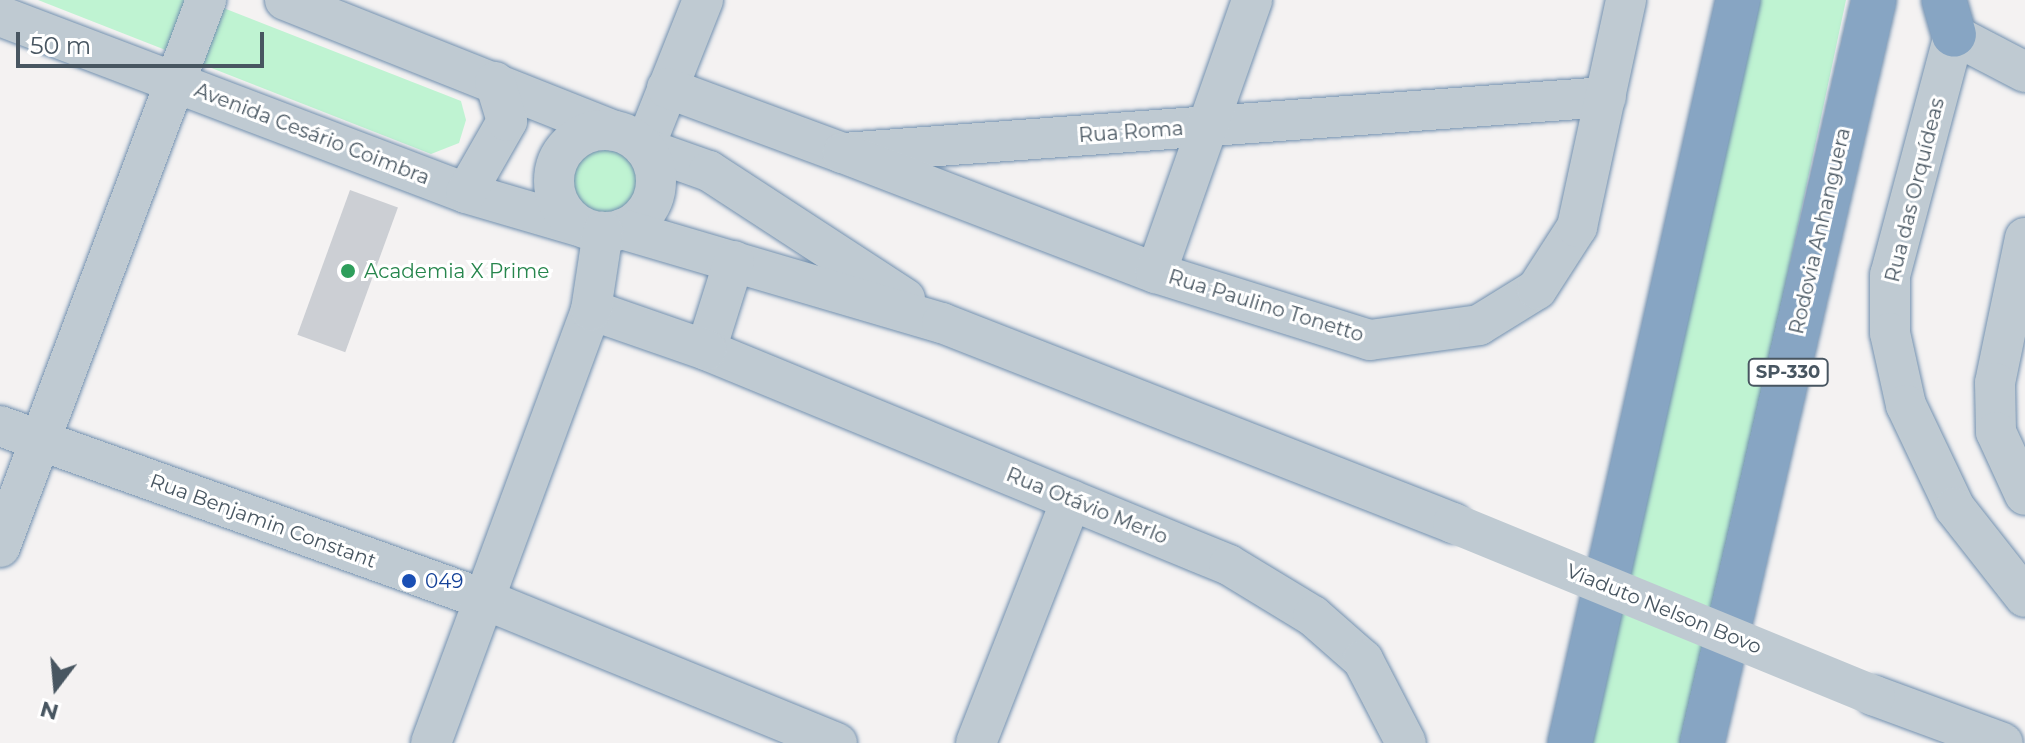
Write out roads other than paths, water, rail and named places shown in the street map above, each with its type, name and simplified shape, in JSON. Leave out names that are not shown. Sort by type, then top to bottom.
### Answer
[{"type":"highway","points":[[1727,0],[1728,47]]},
{"type":"highway","points":[[1570,743],[1738,0]]},
{"type":"highway","name":"Rodovia Anhanguera","points":[[1702,743],[1874,0]]},
{"type":"street","points":[[0,547],[206,0]]},
{"type":"street","points":[[285,0],[495,82],[709,171],[942,323]]},
{"type":"street","points":[[629,140],[667,88],[703,0]]},
{"type":"street","points":[[1156,273],[1204,126],[1252,0]]},
{"type":"street","name":"Rua Paulino Tonetto","points":[[843,153],[1156,273],[1370,340],[1479,325],[1537,289],[1577,227],[1626,0]]},
{"type":"street","name":"Avenida Cesário Coimbra","points":[[0,16],[466,193],[734,261],[942,323]]},
{"type":"street","points":[[1949,17],[2025,72]]},
{"type":"street","name":"Rua das Orquídeas","points":[[1949,17],[1890,275],[1890,333],[1906,405],[1955,508],[2025,597]]},
{"type":"street","points":[[466,193],[507,121],[495,82]]},
{"type":"street","name":"Rua Roma","points":[[667,88],[843,153],[1606,97]]},
{"type":"street","points":[[602,229],[554,188],[559,157],[582,135],[629,140]]},
{"type":"street","points":[[431,743],[591,310],[602,229],[654,195],[629,140]]},
{"type":"street","points":[[2025,238],[1995,383],[1996,432],[2025,495]]},
{"type":"street","points":[[706,350],[734,261]]},
{"type":"street","name":"Rua Otávio Merlo","points":[[591,310],[706,350],[1229,565],[1313,616],[1363,660],[1406,743]]},
{"type":"street","name":"Viaduto Nelson Bovo","points":[[942,323],[1453,523],[1875,696],[2003,743]]},
{"type":"street","name":"Rua Benjamin Constant","points":[[0,426],[486,600],[837,743]]},
{"type":"street","points":[[976,743],[1071,500]]},
{"type":"place","name":"Academia X Prime","points":[[348,271]]},
{"type":"place","name":"049","points":[[409,581]]}]
